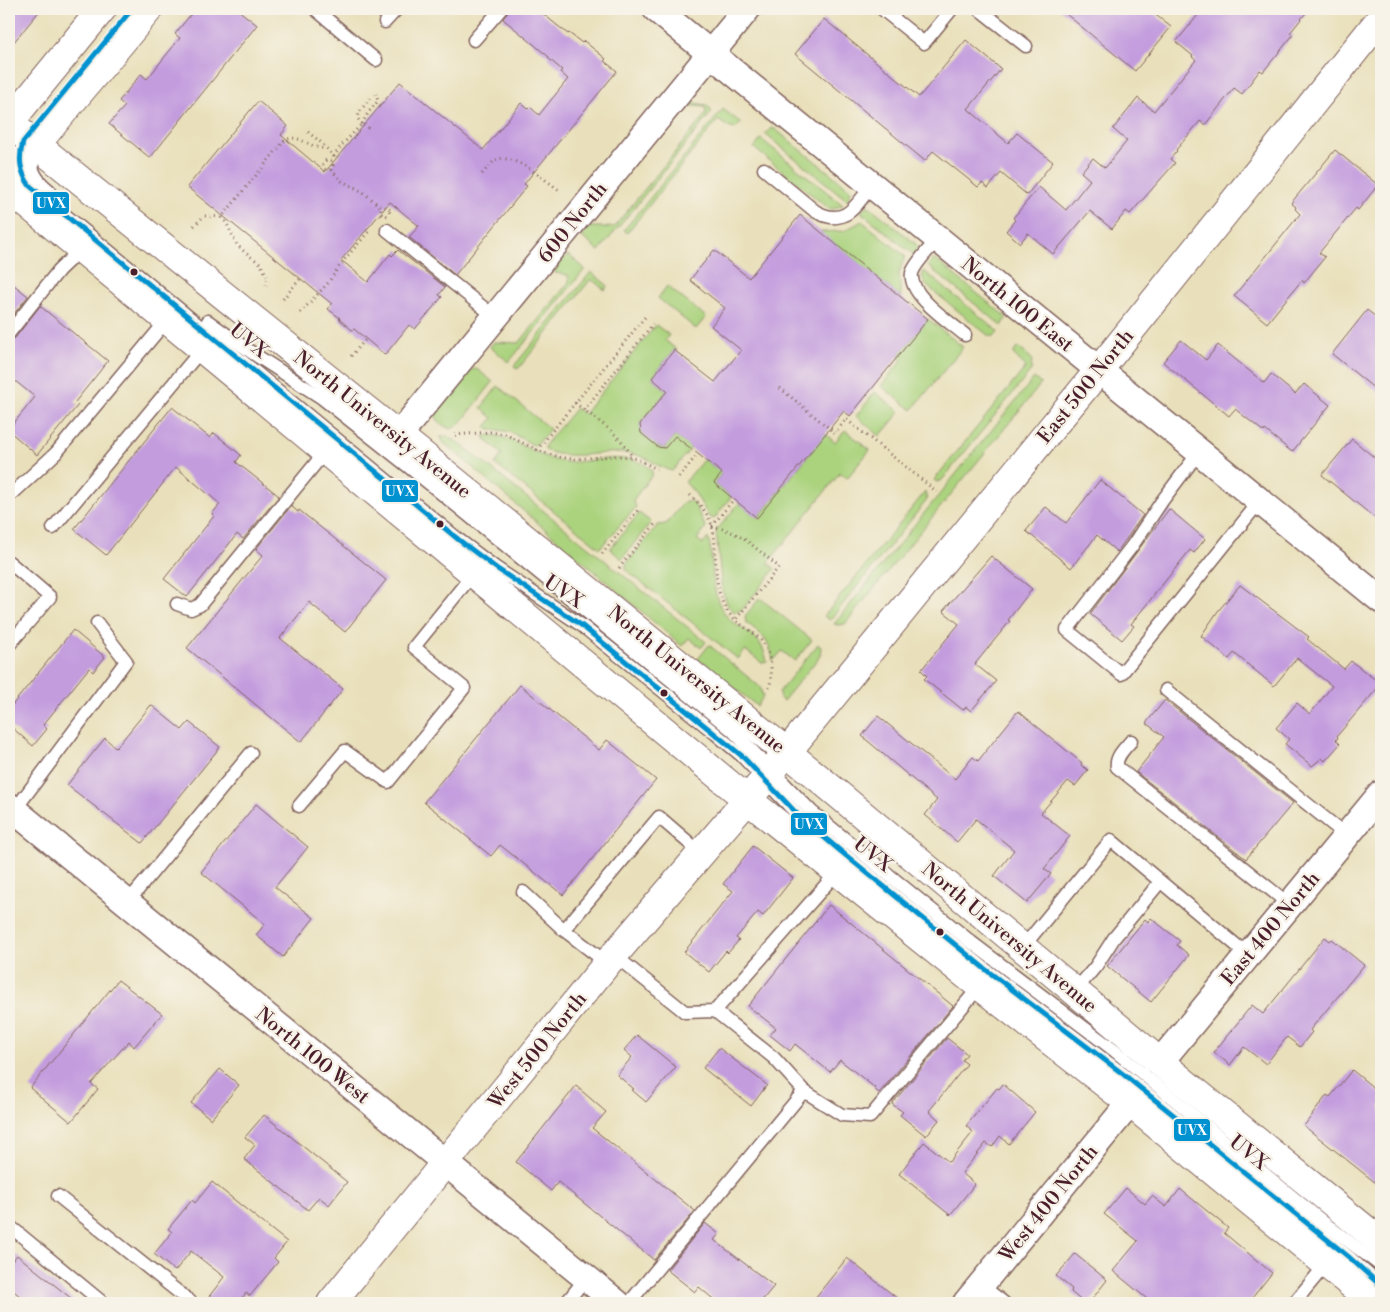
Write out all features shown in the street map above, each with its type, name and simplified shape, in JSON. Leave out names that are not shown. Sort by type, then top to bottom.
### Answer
[{"type":"main road","points":[[17,141],[102,9]]},
{"type":"main road","points":[[17,141],[148,9]]},
{"type":"main road","name":"East 500 North","points":[[748,800],[1099,370],[1381,18]]},
{"type":"main road","name":"North University Avenue","points":[[17,141],[398,436],[774,767],[1023,947],[1286,1166],[1381,1242]]},
{"type":"main road","points":[[9,189],[324,452],[748,800],[980,986],[1130,1103],[1374,1303]]},
{"type":"main road","name":"West 500 North","points":[[331,1303],[610,959],[748,800]]},
{"type":"street","name":"North 100 East","points":[[656,9],[1381,600]]},
{"type":"street","name":"600 North","points":[[398,436],[747,9]]},
{"type":"street","name":"East 400 North","points":[[1160,1062],[1381,794]]},
{"type":"street","name":"North 100 West","points":[[11,808],[617,1303]]},
{"type":"street","name":"West 400 North","points":[[974,1294],[1130,1103]]},
{"type":"lane","points":[[17,141],[132,9]]},
{"type":"lane","points":[[316,9],[376,60]]},
{"type":"lane","points":[[385,22],[397,9]]},
{"type":"lane","points":[[474,40],[501,9]]},
{"type":"lane","points":[[882,9],[924,43],[952,9]]},
{"type":"lane","points":[[979,9],[1026,46]]},
{"type":"lane","name":"UVX","points":[[17,141],[31,159],[34,174],[42,186],[207,320],[337,409],[722,721],[774,767],[812,812],[971,942],[1115,1051],[1381,1266]]},
{"type":"lane","name":"UVX","points":[[17,141],[24,178],[38,192],[459,540],[496,568],[543,598],[588,631],[727,743],[774,767],[799,816],[831,844],[985,969],[1123,1074],[1342,1252],[1381,1286]]},
{"type":"lane","points":[[764,169],[815,211],[834,218],[844,216],[856,206],[872,186]]},
{"type":"lane","points":[[383,225],[495,317]]},
{"type":"lane","points":[[938,239],[915,267],[912,274],[913,285],[922,298],[965,335]]},
{"type":"lane","points":[[9,333],[59,270],[81,249]]},
{"type":"lane","points":[[13,494],[56,453],[167,320]]},
{"type":"lane","points":[[53,528],[202,349]]},
{"type":"lane","points":[[177,604],[191,609],[200,605],[324,452]]},
{"type":"lane","points":[[1199,452],[1162,501],[1132,546],[1067,630],[1121,674],[1260,501]]},
{"type":"lane","points":[[9,562],[50,597],[9,645]]},
{"type":"lane","points":[[299,806],[345,751],[388,782],[464,688],[414,647],[473,574]]},
{"type":"lane","points":[[11,808],[126,661],[96,623]]},
{"type":"lane","points":[[1166,690],[1347,836]]},
{"type":"lane","points":[[1131,741],[1119,757],[1116,763],[1117,767],[1290,905]]},
{"type":"lane","points":[[127,903],[251,753]]},
{"type":"lane","points":[[564,930],[659,818],[702,854]]},
{"type":"lane","points":[[1023,947],[1111,840],[1248,955]]},
{"type":"lane","points":[[715,1011],[838,871]]},
{"type":"lane","points":[[1075,991],[1096,966],[1114,938],[1160,882]]},
{"type":"lane","points":[[522,892],[564,930],[610,959],[685,1012],[715,1011],[774,1058],[804,1091],[842,1115],[870,1117],[980,986]]},
{"type":"lane","points":[[629,1303],[804,1091]]},
{"type":"lane","points":[[58,1196],[192,1303]]},
{"type":"lane","points":[[9,1232],[12,1228],[103,1303]]},
{"type":"lane","points":[[1294,1303],[1327,1263]]},
{"type":"lane","points":[[566,1303],[586,1278]]},
{"type":"lane","points":[[974,1294],[1004,1303]]},
{"type":"path","points":[[9,59],[10,77]]},
{"type":"path","points":[[331,161],[341,146],[362,124],[368,112],[378,101],[376,94]]},
{"type":"path","points":[[369,129],[358,120],[359,113],[370,98]]},
{"type":"path","points":[[308,132],[334,157]]},
{"type":"path","points":[[222,217],[285,140],[296,138],[318,149],[326,148]]},
{"type":"path","points":[[482,174],[495,160],[505,158],[532,170],[559,190]]},
{"type":"path","points":[[331,161],[326,160],[323,164],[326,170],[331,170],[342,181],[363,192],[382,208]]},
{"type":"path","points":[[331,161],[333,165],[331,170]]},
{"type":"path","points":[[194,226],[204,216],[222,217]]},
{"type":"path","points":[[383,225],[384,216]]},
{"type":"path","points":[[222,217],[237,245],[260,263],[268,278],[266,285]]},
{"type":"path","points":[[300,313],[328,283],[344,260],[366,237],[373,225]]},
{"type":"path","points":[[283,300],[300,279]]},
{"type":"path","points":[[537,450],[645,317]]},
{"type":"path","points":[[584,410],[653,324]]},
{"type":"path","points":[[351,356],[366,339]]},
{"type":"path","points":[[780,388],[835,433],[846,418],[937,492]]},
{"type":"path","points":[[575,403],[619,438],[627,447],[632,457]]},
{"type":"path","points":[[456,435],[490,432],[505,434],[537,450],[559,458],[632,457],[657,469]]},
{"type":"path","points":[[679,477],[698,454]]},
{"type":"path","points":[[690,495],[704,511],[712,527],[716,576],[726,610],[736,620],[759,636],[769,652],[772,682],[768,690]]},
{"type":"path","points":[[712,527],[734,500]]},
{"type":"path","points":[[602,554],[638,510]]},
{"type":"path","points":[[619,568],[655,524]]},
{"type":"path","points":[[712,527],[722,528],[741,537],[779,567],[736,620]]},
{"type":"green space","points":[[690,102],[707,105],[711,113],[599,251],[583,238],[583,235],[589,227],[614,227],[706,114],[705,107],[692,106]]},
{"type":"green space","points":[[723,109],[741,123],[735,129],[728,127],[718,120],[627,233],[624,230]]},
{"type":"green space","points":[[771,128],[775,129],[851,190],[847,200],[765,134]]},
{"type":"green space","points":[[761,139],[843,205],[833,209],[828,208],[754,148]]},
{"type":"green space","points":[[866,206],[869,206],[916,244],[918,249],[913,254],[861,212]]},
{"type":"green space","points":[[862,221],[905,256],[899,273],[901,297],[820,232],[844,231]]},
{"type":"green space","points":[[569,255],[585,269],[509,362],[490,347],[494,342],[519,343],[569,282],[568,275],[555,273],[554,270]]},
{"type":"green space","points":[[933,260],[936,260],[1005,316],[1006,319],[1002,326],[928,266]]},
{"type":"green space","points":[[924,271],[998,331],[995,336],[989,336],[926,285],[922,276]]},
{"type":"green space","points":[[591,272],[607,285],[606,289],[591,279],[518,369],[514,366]]},
{"type":"green space","points":[[667,286],[706,317],[696,329],[658,298]]},
{"type":"green space","points":[[928,319],[963,347],[912,410],[881,386],[902,360],[898,356]]},
{"type":"green space","points":[[656,325],[669,335],[665,340],[677,350],[674,350],[652,378],[667,391],[640,424],[658,447],[665,448],[675,436],[691,448],[674,469],[672,471],[668,470],[641,456],[625,453],[567,455],[545,450],[545,445],[576,408],[584,414]]},
{"type":"green space","points":[[1018,347],[1032,359],[1031,371],[942,480],[937,482],[934,480],[1026,367],[1014,355]]},
{"type":"green space","points":[[477,369],[493,382],[460,424],[450,429],[445,427],[435,415],[471,370]]},
{"type":"green space","points":[[1034,378],[1041,384],[845,624],[834,624]]},
{"type":"green space","points":[[498,386],[550,429],[537,444],[533,445],[510,432],[485,428],[493,418],[481,408]]},
{"type":"green space","points":[[875,392],[900,412],[880,436],[856,416]]},
{"type":"green space","points":[[802,415],[835,442],[845,430],[870,450],[847,478],[840,473],[768,563],[775,569],[742,610],[734,612],[728,606],[722,590],[716,531],[739,503],[758,518],[812,451]]},
{"type":"green space","points":[[492,435],[511,440],[547,457],[567,462],[611,459],[634,460],[644,464],[652,471],[652,475],[633,500],[636,507],[600,548],[495,464],[502,454],[484,436]]},
{"type":"green space","points":[[447,436],[462,445],[706,642],[701,648],[689,638],[682,646],[444,443],[440,437]]},
{"type":"green space","points":[[704,459],[722,473],[714,483],[731,497],[714,519],[709,517],[695,493],[685,482]]},
{"type":"green space","points":[[925,492],[927,500],[830,620],[824,616]]},
{"type":"green space","points":[[685,501],[694,503],[706,528],[697,539],[703,544],[708,538],[714,585],[723,611],[729,619],[754,637],[764,651],[767,662],[762,663],[745,650],[738,659],[626,570],[626,564],[658,525],[666,524]]},
{"type":"green space","points":[[639,513],[651,522],[622,559],[610,549]]},
{"type":"green space","points":[[760,598],[812,640],[795,661],[782,651],[773,661],[768,643],[756,630],[746,623],[745,616]]},
{"type":"green space","points":[[818,644],[821,647],[820,656],[783,701],[779,692]]},
{"type":"green space","points":[[709,645],[760,687],[763,697],[757,706],[698,659]]},
{"type":"building","points":[[9,9],[41,9],[9,48]]},
{"type":"building","points":[[195,9],[237,9],[257,25],[150,158],[109,124],[125,106],[119,101],[141,74],[147,79],[180,38],[175,34]]},
{"type":"building","points":[[509,9],[537,9],[568,34],[582,43],[584,41],[617,71],[524,184],[527,186],[455,275],[409,237],[419,226],[390,202],[341,260],[368,282],[390,254],[392,256],[398,250],[445,287],[439,295],[442,297],[415,329],[409,325],[385,355],[328,309],[332,304],[187,187],[258,101],[288,126],[281,135],[325,172],[400,82],[483,150],[521,103],[528,109],[530,107],[539,115],[568,79],[549,57],[503,19]]},
{"type":"building","points":[[1060,9],[1148,9],[1171,27],[1135,71]]},
{"type":"building","points":[[1203,9],[1309,9],[1290,33],[1293,35],[1263,72],[1260,70],[1242,94],[1234,88],[1205,125],[1200,121],[1170,159],[1175,163],[1130,214],[1126,211],[1112,229],[1090,211],[1053,254],[1028,233],[1020,243],[1006,231],[1015,220],[1013,218],[1039,187],[1066,210],[1090,180],[1081,172],[1093,158],[1105,168],[1127,141],[1113,129],[1138,98],[1154,111],[1196,60],[1176,42]]},
{"type":"building","points":[[824,19],[919,97],[966,40],[1001,69],[968,109],[1008,143],[1017,133],[1053,162],[1027,195],[1001,173],[988,188],[982,183],[978,187],[933,151],[925,161],[795,54]]},
{"type":"building","points":[[1335,150],[1378,185],[1358,210],[1356,208],[1319,253],[1325,257],[1304,283],[1302,280],[1267,323],[1234,296],[1300,214],[1291,203]]},
{"type":"building","points":[[800,215],[928,319],[850,416],[844,411],[757,518],[714,483],[722,473],[675,436],[665,448],[658,447],[641,433],[640,424],[667,391],[652,378],[674,350],[715,382],[741,350],[711,326],[725,308],[690,280],[714,250],[749,278]]},
{"type":"building","points":[[9,281],[28,296],[9,320]]},
{"type":"building","points":[[40,306],[108,361],[75,402],[78,405],[37,455],[9,431],[35,397],[9,376],[9,341],[15,338]]},
{"type":"building","points":[[1367,310],[1381,321],[1381,394],[1332,354]]},
{"type":"building","points":[[1181,340],[1206,360],[1218,345],[1264,383],[1271,374],[1295,394],[1304,384],[1330,405],[1292,452],[1235,409],[1229,416],[1163,362]]},
{"type":"building","points":[[172,407],[210,438],[214,433],[241,455],[236,462],[279,496],[243,539],[237,534],[187,597],[164,579],[214,516],[212,514],[220,504],[176,467],[106,555],[74,529]]},
{"type":"building","points":[[1352,439],[1381,463],[1381,523],[1322,475]]},
{"type":"building","points":[[1100,480],[1143,515],[1117,552],[1097,535],[1071,568],[1026,531],[1046,507],[1066,523]]},
{"type":"building","points":[[291,506],[298,512],[299,510],[386,580],[345,632],[309,602],[280,638],[343,689],[301,742],[187,648],[263,555],[256,549]]},
{"type":"building","points":[[1169,509],[1205,539],[1194,553],[1190,550],[1131,624],[1134,626],[1122,640],[1090,614]]},
{"type":"building","points":[[991,556],[1032,589],[1008,620],[1010,621],[975,664],[996,681],[971,711],[966,707],[963,710],[924,679],[927,676],[921,670],[959,624],[943,611]]},
{"type":"building","points":[[1240,585],[1309,637],[1307,639],[1344,669],[1351,661],[1381,684],[1337,736],[1336,740],[1340,744],[1325,761],[1322,758],[1312,766],[1285,744],[1289,739],[1276,728],[1297,703],[1310,714],[1332,686],[1297,658],[1274,686],[1234,653],[1229,659],[1201,636],[1218,611]]},
{"type":"building","points":[[73,630],[105,657],[93,672],[89,668],[43,725],[47,729],[33,746],[9,725],[9,709]]},
{"type":"building","points":[[520,685],[599,750],[607,740],[656,780],[563,895],[500,845],[491,856],[424,802]]},
{"type":"building","points":[[1165,700],[1293,803],[1246,859],[1136,772],[1164,737],[1146,723]]},
{"type":"building","points":[[151,705],[182,730],[189,722],[220,747],[142,843],[67,785],[105,738],[116,748]]},
{"type":"building","points":[[1018,711],[1088,770],[1075,786],[1068,781],[1041,813],[1070,836],[1044,869],[1051,874],[1027,903],[994,876],[1014,850],[976,819],[957,842],[925,815],[937,800],[862,736],[878,716],[955,779],[973,757],[978,761]]},
{"type":"building","points":[[256,804],[308,847],[275,887],[314,918],[283,957],[256,935],[265,924],[201,872]]},
{"type":"building","points":[[753,846],[793,878],[763,916],[758,912],[736,938],[739,940],[728,953],[726,951],[709,972],[684,952],[733,891],[723,884]]},
{"type":"building","points":[[829,905],[953,1006],[879,1093],[840,1060],[830,1072],[795,1044],[790,1051],[770,1035],[776,1028],[748,1006]]},
{"type":"building","points":[[1151,918],[1180,941],[1177,945],[1189,955],[1151,1002],[1107,966],[1145,919],[1148,922]]},
{"type":"building","points":[[1325,937],[1330,941],[1332,939],[1364,965],[1310,1030],[1312,1032],[1300,1047],[1287,1037],[1266,1064],[1244,1047],[1230,1065],[1214,1052],[1252,1005],[1263,1014]]},
{"type":"building","points":[[118,980],[162,1014],[134,1047],[129,1041],[91,1084],[98,1089],[71,1122],[30,1088]]},
{"type":"building","points":[[637,1035],[676,1067],[646,1102],[617,1075],[632,1057],[624,1050]]},
{"type":"building","points":[[947,1038],[967,1054],[962,1060],[967,1064],[929,1111],[939,1120],[926,1136],[900,1115],[903,1112],[892,1104]]},
{"type":"building","points":[[719,1048],[767,1085],[751,1106],[703,1068]]},
{"type":"building","points":[[220,1069],[239,1085],[211,1119],[191,1103]]},
{"type":"building","points":[[1352,1070],[1381,1094],[1381,1187],[1304,1126],[1327,1095],[1330,1097]]},
{"type":"building","points":[[1003,1084],[1035,1112],[1009,1144],[1000,1136],[992,1147],[986,1143],[962,1173],[975,1184],[950,1215],[899,1174],[924,1142],[949,1162],[973,1132],[966,1126],[997,1088],[999,1089]]},
{"type":"building","points":[[576,1086],[606,1112],[592,1128],[695,1211],[654,1260],[558,1182],[551,1191],[516,1162]]},
{"type":"building","points":[[264,1115],[347,1182],[329,1205],[319,1197],[308,1210],[244,1159],[255,1145],[245,1137]]},
{"type":"building","points":[[212,1182],[287,1242],[274,1258],[278,1262],[250,1296],[246,1293],[238,1303],[204,1303],[224,1277],[191,1251],[175,1271],[154,1254],[172,1232],[168,1229],[192,1200],[195,1203]]},
{"type":"building","points":[[1126,1188],[1145,1204],[1152,1196],[1166,1207],[1180,1189],[1228,1228],[1224,1233],[1272,1273],[1248,1303],[1152,1303],[1113,1271],[1138,1241],[1104,1214]]},
{"type":"building","points":[[705,1223],[719,1234],[714,1240],[774,1286],[760,1303],[718,1303],[699,1287],[695,1292],[667,1270]]},
{"type":"building","points":[[1075,1254],[1107,1280],[1089,1303],[1084,1303],[1071,1292],[1072,1289],[1056,1276]]},
{"type":"building","points":[[17,1255],[77,1303],[28,1303],[9,1287],[9,1265]]},
{"type":"building","points":[[847,1258],[903,1303],[811,1303]]},
{"type":"transit line","name":"UVX","points":[[132,9],[23,142],[21,165],[24,176],[30,186],[459,540],[496,568],[581,625],[742,756],[799,816],[838,849],[985,969],[1123,1074],[1350,1258],[1381,1286]]}]
